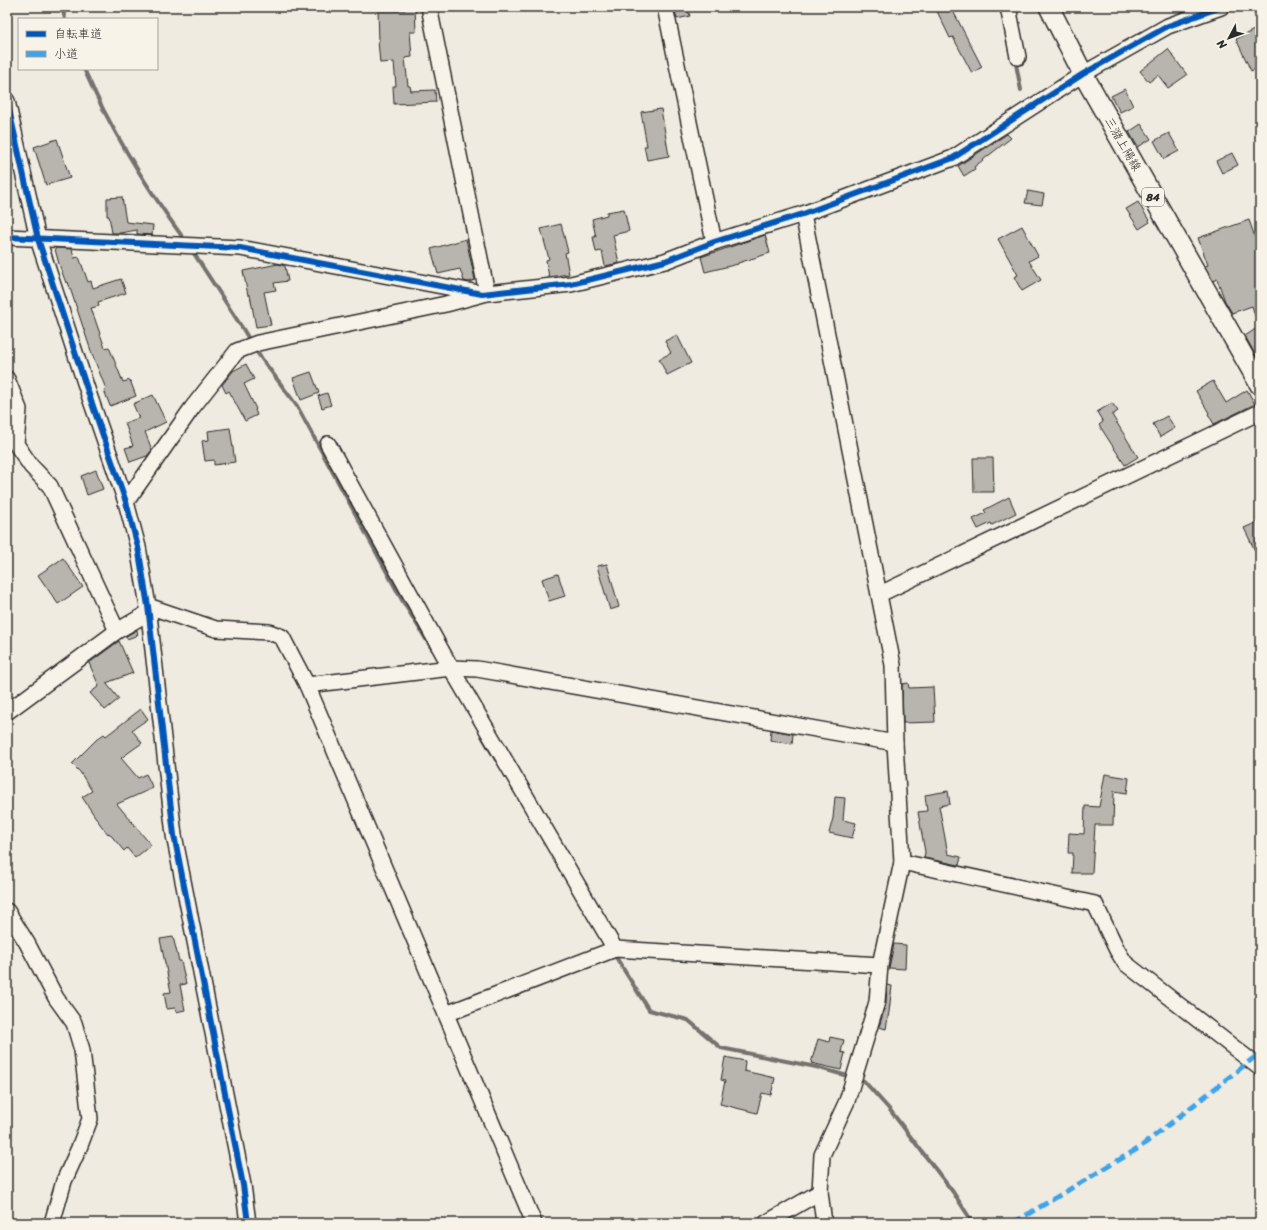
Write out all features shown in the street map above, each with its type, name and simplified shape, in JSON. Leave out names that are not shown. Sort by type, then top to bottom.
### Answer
[{"type":"main road","name":"三潴上陽線","points":[[1049,7],[1083,74],[1260,385]]},
{"type":"street","points":[[429,7],[484,293]]},
{"type":"street","points":[[665,7],[714,242]]},
{"type":"street","points":[[1008,7],[1018,57]]},
{"type":"street","points":[[126,502],[192,408],[237,351],[258,343],[446,304],[484,293],[572,284],[665,261],[714,242],[803,214],[953,158],[1083,74],[1168,26],[1221,7]]},
{"type":"street","points":[[7,101],[38,239],[87,390],[126,502],[138,547],[148,610],[174,835],[243,1185],[248,1223]]},
{"type":"street","points":[[803,214],[893,665],[895,743],[902,862],[880,965],[877,1002],[847,1101],[822,1155],[820,1192],[824,1223]]},
{"type":"street","points":[[7,237],[240,248],[484,293]]},
{"type":"street","points":[[7,379],[19,409],[16,444],[31,466],[50,486],[117,630]]},
{"type":"street","points":[[880,594],[1260,412]]},
{"type":"street","points":[[328,444],[451,668],[615,949]]},
{"type":"street","points":[[7,712],[117,630],[148,610],[216,629],[269,632],[282,638],[307,685],[534,1223]]},
{"type":"street","points":[[307,685],[451,668],[477,669],[895,743]]},
{"type":"street","points":[[902,862],[1095,904],[1117,950],[1125,963],[1260,1068]]},
{"type":"street","points":[[7,911],[27,943],[56,998],[74,1023],[82,1050],[90,1119],[64,1181],[52,1223]]},
{"type":"street","points":[[446,1014],[615,949],[880,965]]},
{"type":"street","points":[[766,1223],[820,1192]]},
{"type":"building","points":[[405,7],[415,7],[416,32],[410,32],[412,57],[405,58],[408,86],[410,86],[411,91],[435,90],[436,102],[394,104],[393,86],[396,86],[394,62],[380,63],[378,10],[405,10]]},
{"type":"building","points":[[674,7],[687,7],[690,16],[677,19]]},
{"type":"building","points":[[935,7],[951,7],[982,67],[972,73],[953,37],[950,38]]},
{"type":"building","points":[[1256,29],[1260,36],[1260,67],[1251,71],[1236,39]]},
{"type":"building","points":[[1168,49],[1187,75],[1168,88],[1158,75],[1149,82],[1140,71]]},
{"type":"building","points":[[1125,89],[1133,106],[1120,112],[1111,96]]},
{"type":"building","points":[[661,109],[669,156],[647,160],[644,146],[647,146],[641,112]]},
{"type":"building","points":[[1141,124],[1151,139],[1138,147],[1129,132]]},
{"type":"building","points":[[1169,133],[1179,151],[1164,159],[1154,141]]},
{"type":"building","points":[[1007,134],[1011,138],[974,167],[975,169],[964,176],[958,166]]},
{"type":"building","points":[[57,139],[70,178],[46,185],[34,147]]},
{"type":"building","points":[[1232,153],[1238,165],[1222,173],[1216,161]]},
{"type":"building","points":[[1028,191],[1044,194],[1042,205],[1025,203]]},
{"type":"building","points":[[122,197],[126,222],[153,225],[152,235],[137,234],[137,230],[112,233],[109,216],[107,216],[107,198]]},
{"type":"building","points":[[1138,202],[1150,222],[1139,229],[1126,209]]},
{"type":"building","points":[[624,209],[629,231],[613,235],[619,263],[605,266],[602,251],[596,252],[593,237],[596,237],[592,219],[607,215],[607,212]]},
{"type":"building","points":[[1249,220],[1257,243],[1260,242],[1260,325],[1258,325],[1252,306],[1232,313],[1225,301],[1217,279],[1213,281],[1205,266],[1208,265],[1198,238]]},
{"type":"building","points":[[561,224],[568,252],[565,253],[569,274],[549,277],[546,260],[549,259],[541,229]]},
{"type":"building","points":[[1022,226],[1038,256],[1029,261],[1041,280],[1022,291],[1014,277],[1018,275],[998,239]]},
{"type":"building","points":[[765,235],[770,253],[738,264],[705,272],[701,257]]},
{"type":"building","points":[[466,239],[475,280],[469,282],[464,281],[460,269],[438,274],[431,249]]},
{"type":"building","points":[[55,249],[72,249],[74,258],[79,257],[88,282],[91,281],[93,288],[121,279],[126,293],[98,302],[99,306],[91,308],[105,348],[109,347],[123,382],[130,380],[136,396],[110,406],[104,390],[106,389],[91,351],[68,282],[66,283],[59,264]]},
{"type":"building","points":[[278,264],[285,266],[288,281],[274,283],[276,290],[264,292],[271,325],[256,327],[250,295],[248,295],[243,271]]},
{"type":"building","points":[[1260,326],[1260,363],[1245,336]]},
{"type":"building","points":[[677,335],[691,363],[667,375],[659,359],[671,353],[665,341]]},
{"type":"building","points":[[246,364],[254,379],[244,384],[256,409],[257,415],[245,421],[229,391],[226,393],[222,385],[233,371]]},
{"type":"building","points":[[311,372],[319,393],[301,400],[293,378]]},
{"type":"building","points":[[1213,381],[1226,403],[1247,390],[1255,404],[1214,424],[1196,391]]},
{"type":"building","points":[[327,393],[331,405],[322,408],[318,396]]},
{"type":"building","points":[[153,395],[166,422],[145,432],[152,450],[147,456],[130,462],[125,448],[133,446],[125,423],[139,418],[133,404]]},
{"type":"building","points":[[1112,403],[1118,411],[1112,415],[1138,457],[1125,465],[1099,425],[1103,422],[1097,412]]},
{"type":"building","points":[[1167,416],[1175,428],[1160,437],[1153,424]]},
{"type":"building","points":[[230,428],[235,462],[214,465],[214,460],[205,461],[202,441],[209,440],[208,431]]},
{"type":"building","points":[[973,458],[993,458],[994,492],[974,492]]},
{"type":"building","points":[[96,470],[103,489],[87,495],[81,476]]},
{"type":"building","points":[[1009,497],[1016,513],[992,525],[991,523],[978,529],[973,519],[986,513],[984,510]]},
{"type":"building","points":[[1260,521],[1260,561],[1244,528]]},
{"type":"building","points":[[63,558],[83,587],[58,604],[38,575]]},
{"type":"building","points":[[607,564],[619,607],[610,610],[597,566]]},
{"type":"building","points":[[558,574],[565,596],[549,601],[542,579]]},
{"type":"building","points":[[137,630],[138,635],[127,639],[126,636]]},
{"type":"building","points":[[119,641],[133,673],[106,683],[119,699],[105,710],[90,693],[99,686],[89,663]]},
{"type":"building","points":[[908,683],[909,688],[933,687],[935,722],[903,723],[902,684]]},
{"type":"building","points":[[141,709],[148,719],[132,730],[142,743],[121,758],[138,778],[146,774],[153,788],[117,804],[151,845],[135,858],[127,848],[124,851],[100,824],[82,797],[92,791],[80,772],[72,764],[97,739],[104,734],[106,736]]},
{"type":"building","points":[[771,730],[793,734],[792,744],[770,740]]},
{"type":"building","points":[[1105,774],[1129,778],[1127,793],[1114,791],[1113,825],[1095,825],[1092,873],[1072,873],[1073,853],[1068,853],[1069,833],[1084,834],[1085,806],[1099,807]]},
{"type":"building","points":[[948,791],[950,804],[939,806],[948,854],[961,857],[959,865],[924,858],[925,852],[918,812],[927,811],[925,795]]},
{"type":"building","points":[[835,797],[845,798],[843,820],[856,823],[852,838],[829,833],[833,818]]},
{"type":"building","points":[[173,937],[179,961],[181,961],[186,984],[180,985],[185,1010],[176,1012],[175,1008],[167,1009],[164,993],[171,992],[160,939]]},
{"type":"building","points":[[894,944],[906,945],[905,969],[889,968]]},
{"type":"building","points":[[887,985],[892,986],[886,1029],[879,1027],[886,1004]]},
{"type":"building","points":[[830,1037],[844,1040],[841,1052],[845,1053],[841,1070],[811,1063],[818,1039],[829,1042]]},
{"type":"building","points":[[725,1057],[745,1061],[744,1071],[775,1078],[771,1095],[762,1093],[757,1113],[720,1104],[725,1081],[721,1080]]},
{"type":"waterway","points":[[62,7],[65,18]]},
{"type":"waterway","points":[[1015,59],[1021,90]]},
{"type":"waterway","points":[[84,70],[106,115],[130,158],[157,201],[186,242]]},
{"type":"waterway","points":[[191,249],[256,351],[297,406],[402,600],[432,649]]},
{"type":"waterway","points":[[482,736],[496,760]]},
{"type":"waterway","points":[[614,954],[649,1010],[688,1020],[721,1048],[816,1067],[851,1077]]},
{"type":"waterway","points":[[857,1079],[864,1081],[890,1110],[953,1192],[973,1223]]},
{"type":"marked path","points":[[1013,1223],[1139,1148],[1260,1053]]},
{"type":"cycle path","points":[[7,237],[240,248],[482,294],[571,284],[665,261],[714,242],[803,214],[953,158],[1083,74],[1168,26],[1221,7]]},
{"type":"cycle path","points":[[7,101],[38,239],[126,502],[138,547],[148,606],[174,835],[243,1185],[248,1223]]}]
